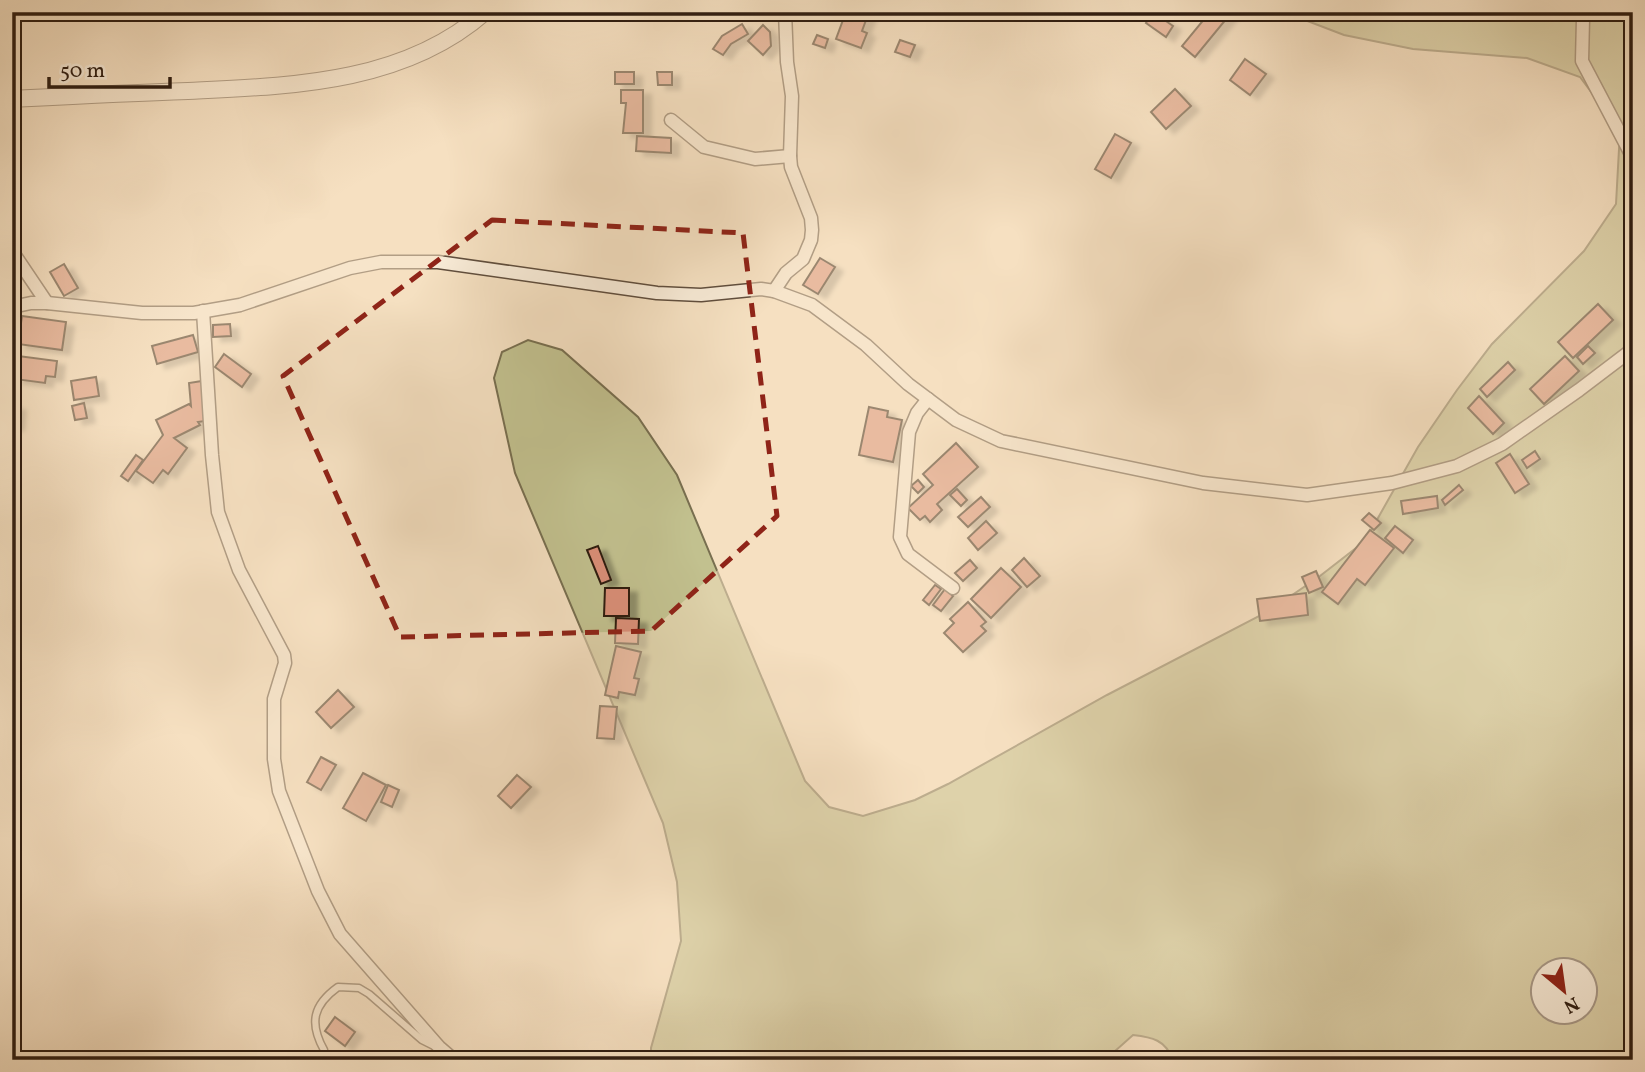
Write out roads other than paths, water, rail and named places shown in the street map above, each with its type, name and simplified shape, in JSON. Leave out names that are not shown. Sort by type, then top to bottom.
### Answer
[{"type":"street","points":[[12,99],[279,86],[349,77],[416,56],[485,12]]},
{"type":"street","points":[[774,290],[786,273],[803,259],[812,230],[811,218],[791,167],[792,96],[787,62],[785,12]]},
{"type":"street","points":[[1587,12],[1583,19],[1582,61],[1633,158]]},
{"type":"street","points":[[671,120],[704,147],[755,159],[790,156]]},
{"type":"street","points":[[12,251],[47,303]]},
{"type":"street","points":[[12,307],[47,303],[142,313],[203,311],[240,305],[350,268],[380,262],[438,262],[657,293],[701,295],[774,290],[812,305],[866,345],[956,420],[1001,441],[1203,483],[1307,495],[1392,483],[1457,467],[1502,444],[1633,349]]},
{"type":"street","points":[[203,311],[218,512],[239,570],[284,655],[285,663],[274,699],[273,717],[274,759],[279,791],[318,891],[340,934],[439,1047],[454,1060]]},
{"type":"street","points":[[928,399],[917,413],[908,439],[900,537],[908,554],[953,588]]},
{"type":"lane","points":[[324,1050],[314,1027],[315,1015],[328,994],[338,986],[359,988],[369,994],[422,1040],[439,1047]]}]
